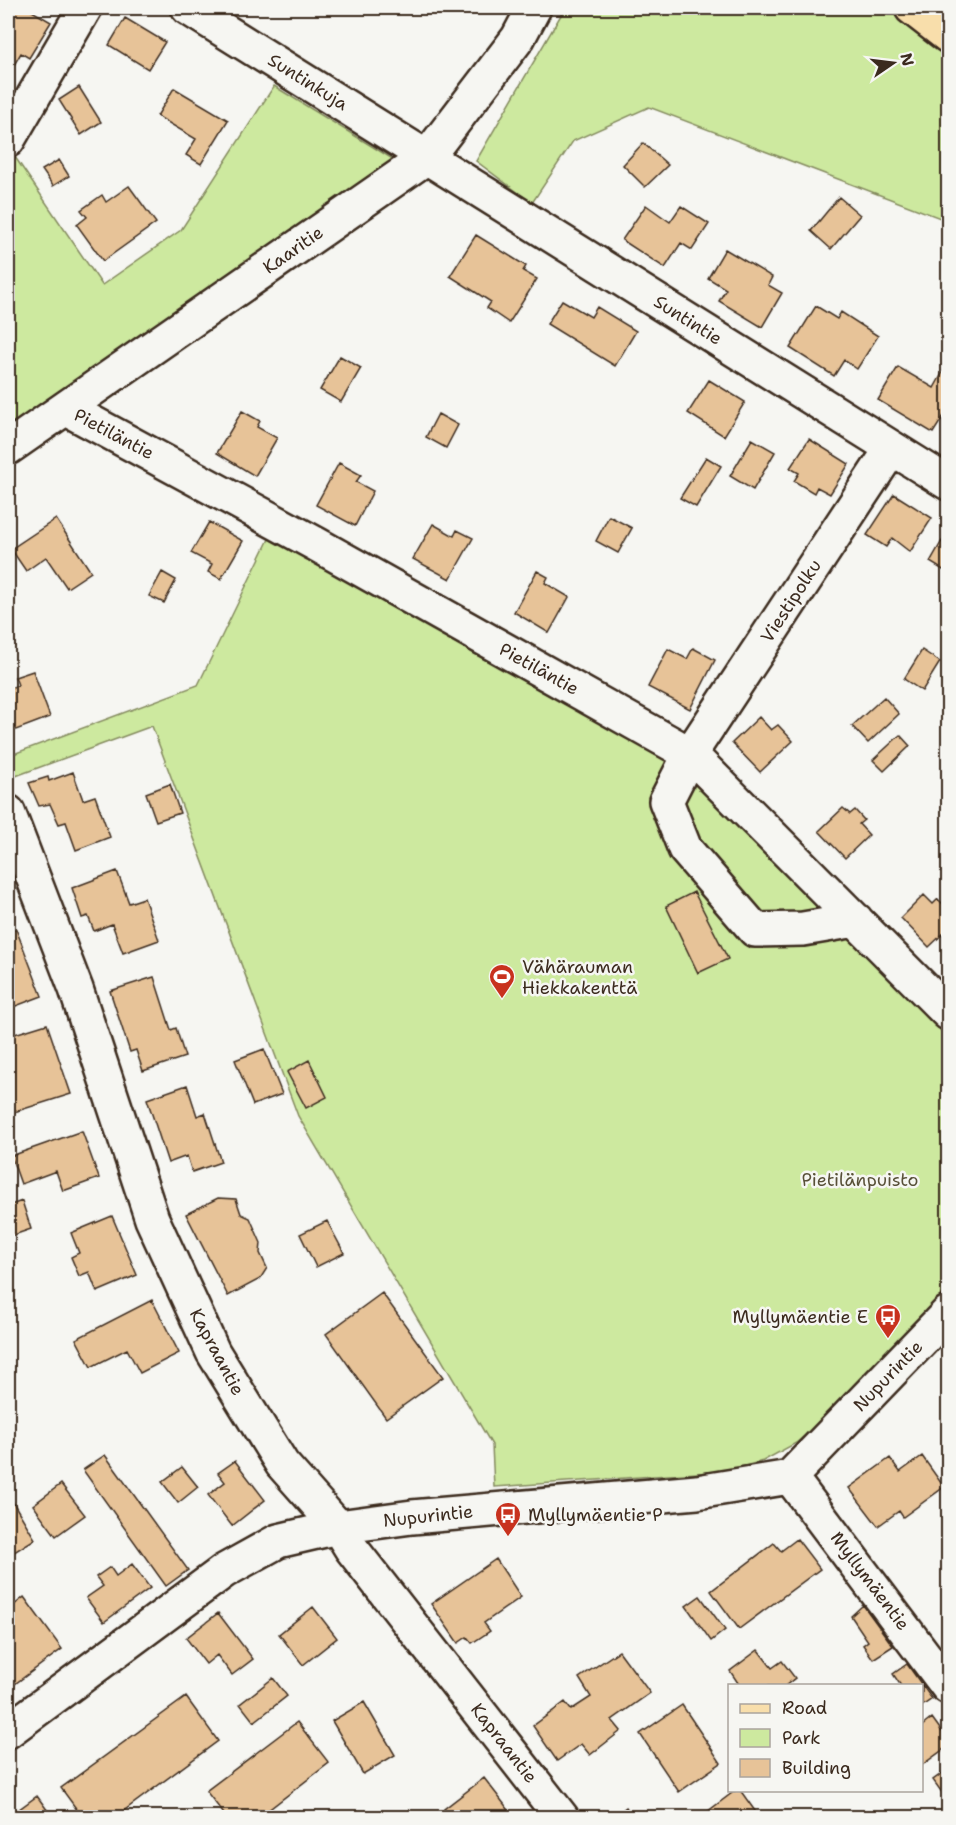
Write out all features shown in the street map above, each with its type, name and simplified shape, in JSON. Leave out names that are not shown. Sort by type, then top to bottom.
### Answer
[{"type":"main road","points":[[912,8],[948,36]]},
{"type":"street","points":[[8,140],[85,8]]},
{"type":"street","name":"Suntinkuja","points":[[188,8],[427,157]]},
{"type":"street","name":"Kaaritie","points":[[8,448],[427,157],[518,38],[534,8]]},
{"type":"street","name":"Suntintie","points":[[427,157],[948,483]]},
{"type":"street","name":"Pietiläntie","points":[[67,409],[316,544],[690,754],[948,1013]]},
{"type":"street","name":"Viestipolku","points":[[856,920],[803,928],[755,930],[685,849],[666,801],[690,754],[892,448]]},
{"type":"street","name":"Kapraantie","points":[[8,812],[76,989],[152,1219],[213,1352],[282,1464],[338,1527],[351,1548],[562,1818]]},
{"type":"street","name":"Nupurintie","points":[[8,1731],[224,1571],[278,1541],[338,1527],[412,1517],[697,1492],[790,1477],[948,1313]]},
{"type":"street","name":"Myllymäentie","points":[[790,1477],[948,1687]]},
{"type":"green space","points":[[565,8],[921,8],[948,24],[948,221],[649,107],[573,141],[532,203],[476,161]]},
{"type":"green space","points":[[274,86],[409,169],[8,444],[8,164],[15,157],[102,285],[181,230]]},
{"type":"green space","name":"Pietilänpuisto","points":[[270,537],[685,769],[948,1038],[948,1288],[824,1419],[796,1443],[763,1461],[727,1471],[494,1487],[492,1445],[298,1116],[152,726],[13,777],[8,764],[8,756],[198,685]]},
{"type":"building","points":[[8,8],[27,8],[51,22],[29,58],[21,53],[8,75]]},
{"type":"building","points":[[125,18],[165,42],[148,69],[109,45]]},
{"type":"building","points":[[79,87],[101,122],[81,135],[59,100]]},
{"type":"building","points":[[174,88],[228,120],[201,164],[186,155],[196,139],[157,116]]},
{"type":"building","points":[[643,143],[668,165],[645,187],[623,165]]},
{"type":"building","points":[[59,160],[69,176],[53,186],[42,170]]},
{"type":"building","points":[[129,186],[156,223],[103,261],[77,225],[87,217],[81,210],[102,195],[106,202]]},
{"type":"building","points":[[839,197],[860,215],[831,249],[811,231]]},
{"type":"building","points":[[646,205],[670,222],[681,206],[709,224],[692,250],[681,243],[665,268],[622,240]]},
{"type":"building","points":[[476,235],[526,266],[523,271],[537,279],[509,323],[487,308],[491,302],[450,276]]},
{"type":"building","points":[[725,249],[772,277],[768,285],[782,293],[762,327],[719,301],[726,289],[708,278]]},
{"type":"building","points":[[562,300],[591,317],[597,307],[636,331],[615,366],[547,324]]},
{"type":"building","points":[[816,306],[837,319],[841,312],[878,336],[857,369],[844,360],[834,376],[790,348]]},
{"type":"building","points":[[340,356],[361,368],[341,402],[320,390]]},
{"type":"building","points":[[948,363],[948,412],[933,433],[878,400],[898,367],[934,388]]},
{"type":"building","points":[[709,380],[745,402],[724,436],[688,413]]},
{"type":"building","points":[[242,411],[260,421],[257,427],[277,438],[255,476],[217,453]]},
{"type":"building","points":[[438,414],[458,425],[446,448],[426,437]]},
{"type":"building","points":[[752,439],[775,452],[753,490],[730,476]]},
{"type":"building","points":[[809,439],[849,464],[830,494],[817,487],[814,493],[794,481],[799,473],[790,468]]},
{"type":"building","points":[[706,457],[721,466],[696,507],[680,498]]},
{"type":"building","points":[[339,463],[361,475],[356,482],[373,491],[355,526],[316,505]]},
{"type":"building","points":[[894,494],[932,518],[910,552],[892,538],[886,547],[867,535]]},
{"type":"building","points":[[609,516],[632,528],[618,553],[596,541]]},
{"type":"building","points":[[56,519],[91,572],[67,588],[46,557],[26,571],[11,549]]},
{"type":"building","points":[[209,522],[243,541],[221,579],[208,572],[212,564],[191,553]]},
{"type":"building","points":[[433,524],[454,536],[457,530],[473,538],[450,579],[413,559]]},
{"type":"building","points":[[942,541],[948,544],[948,573],[930,562]]},
{"type":"building","points":[[537,571],[548,577],[545,583],[569,597],[549,633],[514,612]]},
{"type":"building","points":[[162,572],[176,580],[164,603],[149,596]]},
{"type":"building","points":[[693,648],[715,660],[690,709],[648,687],[668,649],[687,659]]},
{"type":"building","points":[[922,650],[940,662],[922,691],[904,679]]},
{"type":"building","points":[[33,671],[50,717],[8,733],[8,689],[18,685],[15,677]]},
{"type":"building","points":[[884,697],[899,714],[868,743],[852,726]]},
{"type":"building","points":[[759,717],[771,730],[778,725],[793,741],[760,772],[732,743]]},
{"type":"building","points":[[900,735],[910,746],[884,771],[873,760]]},
{"type":"building","points":[[73,772],[83,800],[95,796],[110,837],[76,850],[66,822],[59,824],[50,804],[39,806],[29,783],[48,777],[49,781]]},
{"type":"building","points":[[170,784],[180,813],[156,821],[146,793]]},
{"type":"building","points":[[843,808],[850,814],[855,810],[864,820],[859,824],[869,835],[845,858],[819,831]]},
{"type":"building","points":[[117,871],[129,903],[144,898],[159,940],[123,953],[112,924],[94,931],[88,916],[82,918],[72,888]]},
{"type":"building","points":[[694,892],[728,959],[698,973],[666,906]]},
{"type":"building","points":[[924,895],[933,904],[938,899],[948,909],[945,917],[948,920],[948,929],[929,947],[901,918]]},
{"type":"building","points":[[16,929],[42,996],[8,1009],[8,932]]},
{"type":"building","points":[[154,977],[171,1030],[176,1028],[185,1057],[143,1071],[136,1050],[130,1052],[110,991]]},
{"type":"building","points":[[47,1024],[71,1094],[8,1114],[8,1036]]},
{"type":"building","points":[[264,1049],[282,1094],[253,1105],[235,1060]]},
{"type":"building","points":[[309,1060],[327,1097],[306,1108],[287,1072]]},
{"type":"building","points":[[187,1085],[197,1116],[205,1113],[221,1162],[192,1172],[187,1156],[168,1163],[147,1099]]},
{"type":"building","points":[[82,1131],[99,1178],[63,1191],[56,1171],[21,1184],[11,1156]]},
{"type":"building","points":[[218,1198],[236,1199],[241,1214],[250,1218],[261,1243],[260,1253],[267,1268],[260,1279],[228,1296],[186,1214]]},
{"type":"building","points":[[22,1201],[31,1229],[8,1237],[8,1206]]},
{"type":"building","points":[[112,1216],[137,1275],[97,1292],[89,1272],[79,1276],[71,1257],[79,1253],[71,1233]]},
{"type":"building","points":[[327,1221],[344,1253],[316,1267],[300,1234]]},
{"type":"building","points":[[382,1293],[443,1377],[386,1418],[326,1334]]},
{"type":"building","points":[[152,1300],[179,1353],[140,1373],[127,1349],[91,1367],[76,1339]]},
{"type":"building","points":[[105,1455],[188,1570],[166,1586],[83,1470]]},
{"type":"building","points":[[922,1456],[944,1487],[903,1517],[899,1511],[878,1526],[849,1488],[890,1458],[900,1472]]},
{"type":"building","points":[[235,1461],[265,1500],[232,1526],[208,1495],[225,1482],[218,1473]]},
{"type":"building","points":[[182,1467],[198,1487],[178,1503],[162,1482]]},
{"type":"building","points":[[61,1484],[85,1515],[56,1536],[33,1505]]},
{"type":"building","points":[[8,1494],[35,1539],[8,1556]]},
{"type":"building","points":[[797,1539],[820,1569],[739,1629],[711,1591],[774,1543],[781,1551]]},
{"type":"building","points":[[496,1559],[521,1597],[484,1623],[490,1631],[472,1643],[467,1637],[458,1643],[431,1604]]},
{"type":"building","points":[[132,1564],[150,1588],[104,1622],[86,1598],[103,1586],[96,1577],[110,1567],[116,1576]]},
{"type":"building","points":[[700,1596],[725,1630],[711,1641],[686,1606]]},
{"type":"building","points":[[24,1597],[62,1649],[8,1689],[8,1610]]},
{"type":"building","points":[[863,1605],[893,1646],[873,1659],[863,1645],[868,1641],[851,1616]]},
{"type":"building","points":[[313,1607],[337,1638],[303,1665],[279,1634]]},
{"type":"building","points":[[218,1613],[253,1659],[232,1675],[217,1655],[206,1664],[186,1638]]},
{"type":"building","points":[[758,1650],[772,1668],[782,1661],[795,1678],[788,1684],[739,1684],[730,1671]]},
{"type":"building","points":[[619,1651],[650,1693],[612,1720],[621,1731],[590,1755],[581,1744],[557,1761],[533,1726],[565,1702],[571,1710],[591,1697],[579,1678]]},
{"type":"building","points":[[907,1664],[921,1684],[900,1684],[893,1674]]},
{"type":"building","points":[[273,1678],[287,1696],[254,1722],[240,1704]]},
{"type":"building","points":[[923,1686],[932,1699],[923,1705]]},
{"type":"building","points":[[186,1697],[218,1741],[114,1818],[83,1818],[61,1788]]},
{"type":"building","points":[[364,1702],[395,1755],[363,1774],[332,1721]]},
{"type":"building","points":[[682,1705],[721,1763],[679,1792],[640,1734]]},
{"type":"building","points":[[932,1718],[948,1740],[948,1746],[923,1764],[923,1725]]},
{"type":"building","points":[[297,1722],[329,1763],[258,1818],[227,1818],[206,1791]]},
{"type":"building","points":[[948,1769],[948,1801],[933,1780]]},
{"type":"building","points":[[484,1778],[515,1818],[451,1818],[444,1809]]},
{"type":"building","points":[[733,1792],[741,1792],[760,1818],[699,1818]]},
{"type":"building","points":[[37,1796],[53,1818],[24,1818],[18,1810]]},
{"type":"building","points":[[626,1807],[633,1818],[612,1818]]},
{"type":"place","name":"Vähärauman Hiekkakenttä","points":[[502,1000]]},
{"type":"place","name":"Myllymäentie E","points":[[888,1340]]},
{"type":"place","name":"Myllymäentie P","points":[[508,1538]]}]
